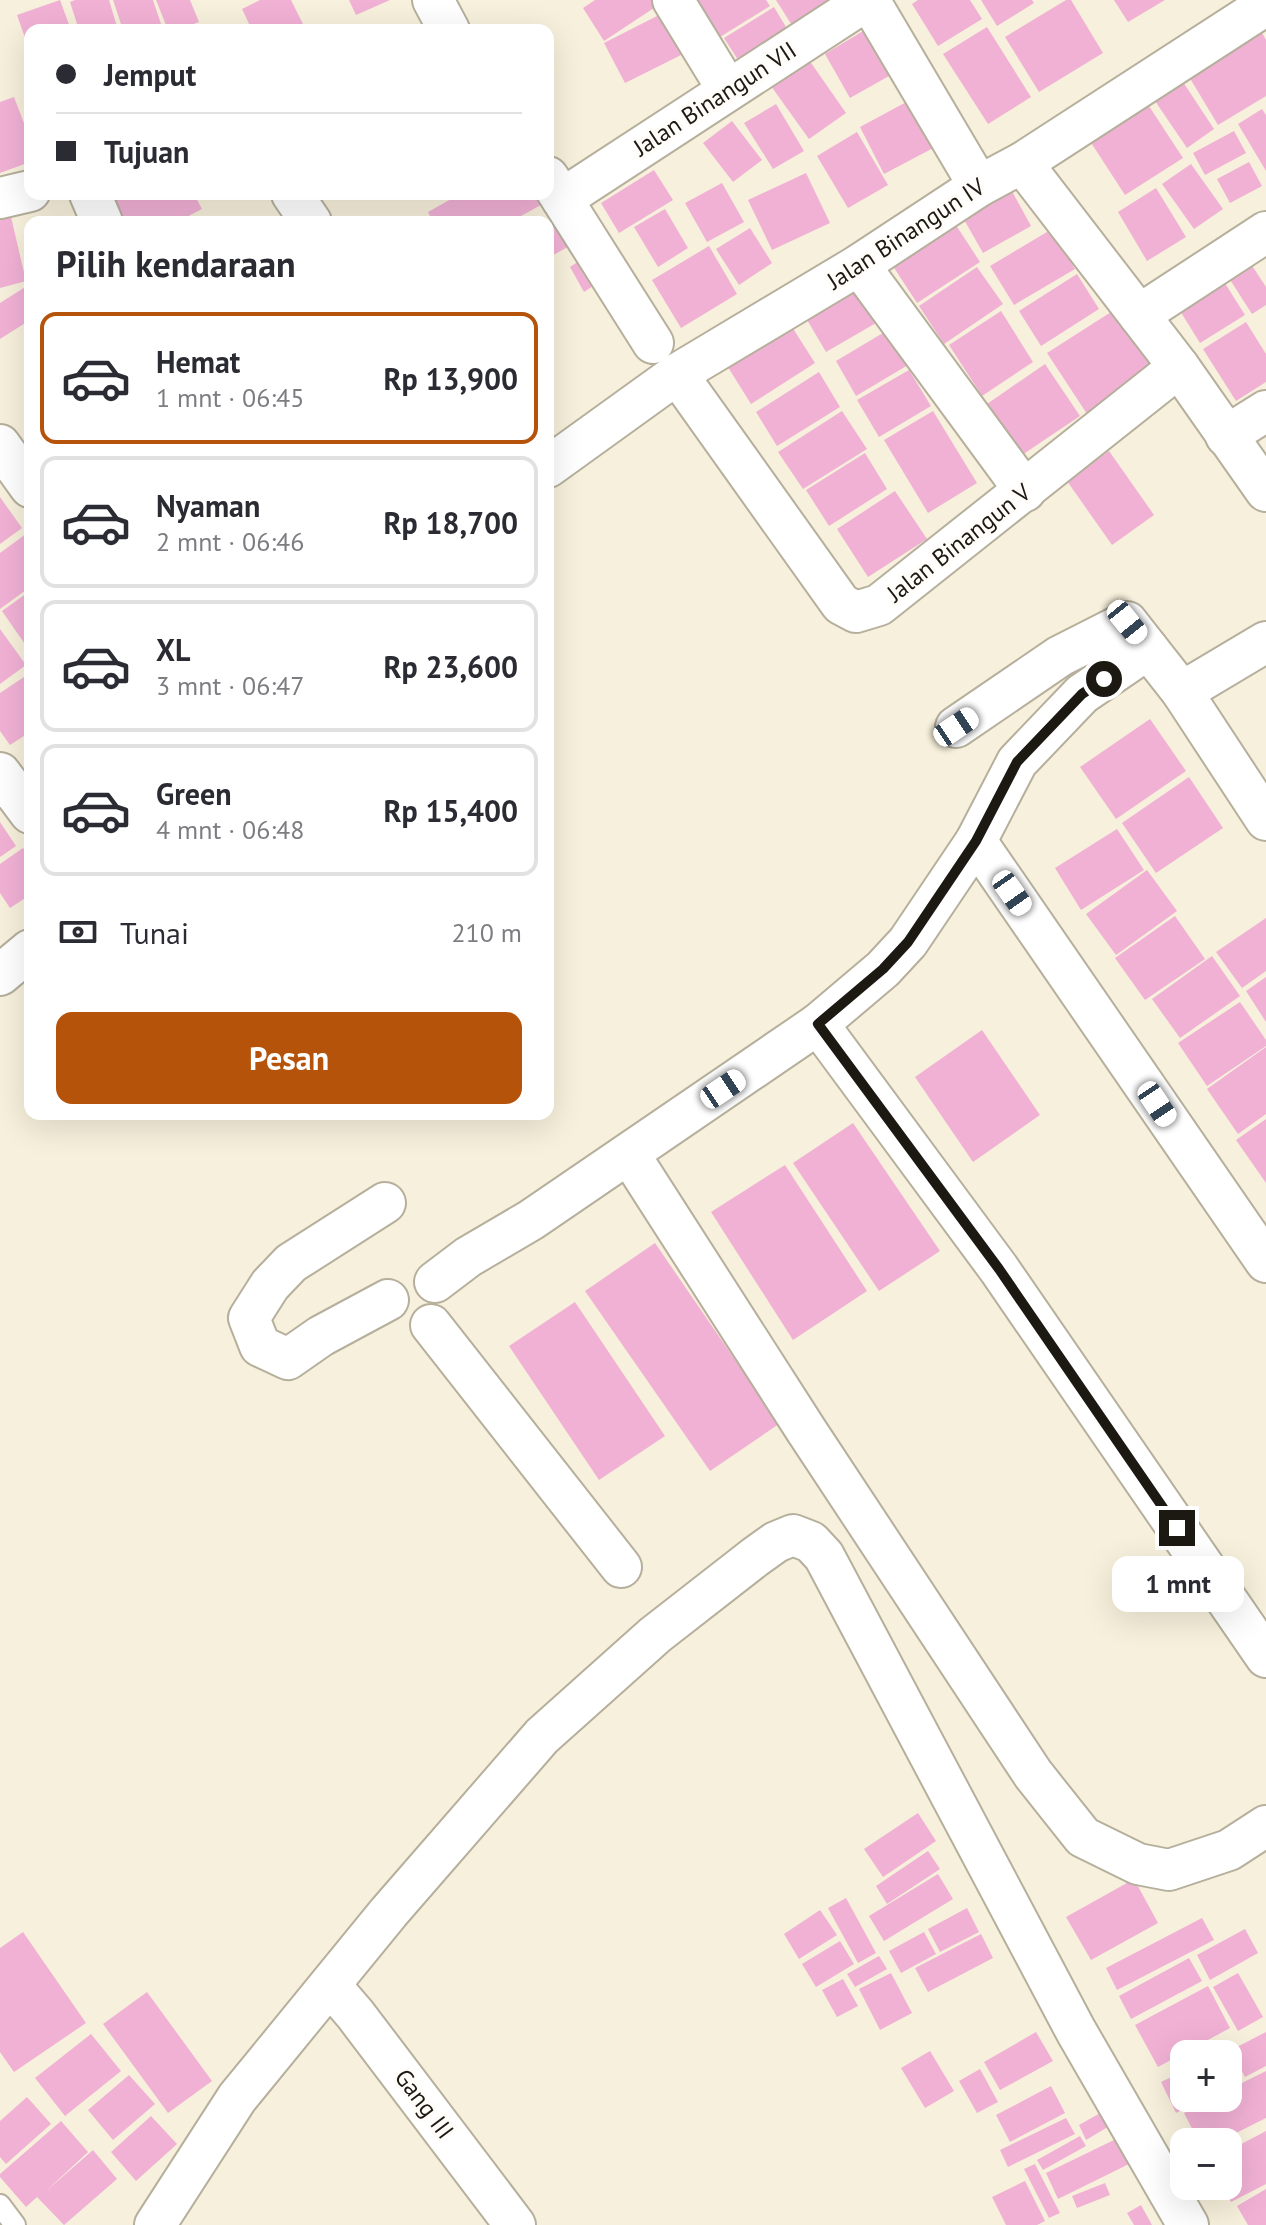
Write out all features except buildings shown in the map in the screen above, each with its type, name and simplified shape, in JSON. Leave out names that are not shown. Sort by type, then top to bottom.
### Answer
[{"type":"street","points":[[673,0],[728,90]]},
{"type":"street","points":[[868,0],[979,186]]},
{"type":"street","name":"Jalan Binangun VII","points":[[555,188],[728,90],[868,0]]},
{"type":"street","name":"Jalan Binangun IV","points":[[554,463],[677,374],[859,265],[979,186],[1022,163],[1266,5]]},
{"type":"street","points":[[1022,163],[1179,367],[1266,491]]},
{"type":"street","points":[[555,188],[653,343]]},
{"type":"street","points":[[0,198],[24,192]]},
{"type":"street","points":[[1139,315],[1266,232]]},
{"type":"street","points":[[859,265],[1025,491]]},
{"type":"street","name":"Jalan Binangun V","points":[[677,374],[841,604],[856,612],[879,605],[1179,367]]},
{"type":"street","points":[[1226,436],[1266,411]]},
{"type":"street","points":[[0,445],[24,479]]},
{"type":"street","points":[[956,727],[1060,656],[1127,622],[1182,692],[1266,820]]},
{"type":"street","points":[[1182,692],[1266,642]]},
{"type":"street","points":[[435,1282],[818,1024],[883,969],[908,942],[976,841],[1017,762],[1082,694],[1148,649]]},
{"type":"street","points":[[0,773],[24,805]]},
{"type":"street","points":[[976,841],[1266,1262]]},
{"type":"street","points":[[0,975],[24,955]]},
{"type":"street","points":[[818,1024],[999,1269],[1266,1657]]},
{"type":"street","points":[[629,1154],[1033,1774],[1083,1837],[1138,1864],[1169,1870],[1229,1850],[1266,1826]]},
{"type":"street","points":[[385,1203],[291,1263],[270,1285],[249,1318],[260,1346],[288,1359],[330,1330],[388,1300]]},
{"type":"street","points":[[411,1274],[435,1282],[443,1304],[440,1316],[420,1330],[407,1329],[396,1322],[388,1300],[392,1288],[400,1279],[411,1274]]},
{"type":"street","points":[[431,1325],[621,1567]]},
{"type":"street","points":[[155,2225],[237,2098],[389,1912],[542,1736],[655,1635],[755,1557],[786,1537],[802,1537],[824,1556],[1076,2031],[1188,2225]]},
{"type":"street","name":"Gang III","points":[[330,1985],[515,2225]]},
{"type":"lane","points":[[0,2205],[15,2225]]},
{"type":"route","points":[[1104,679],[1082,694],[1017,762],[976,841],[908,942],[883,969],[818,1024],[999,1269],[1177,1528]]}]
